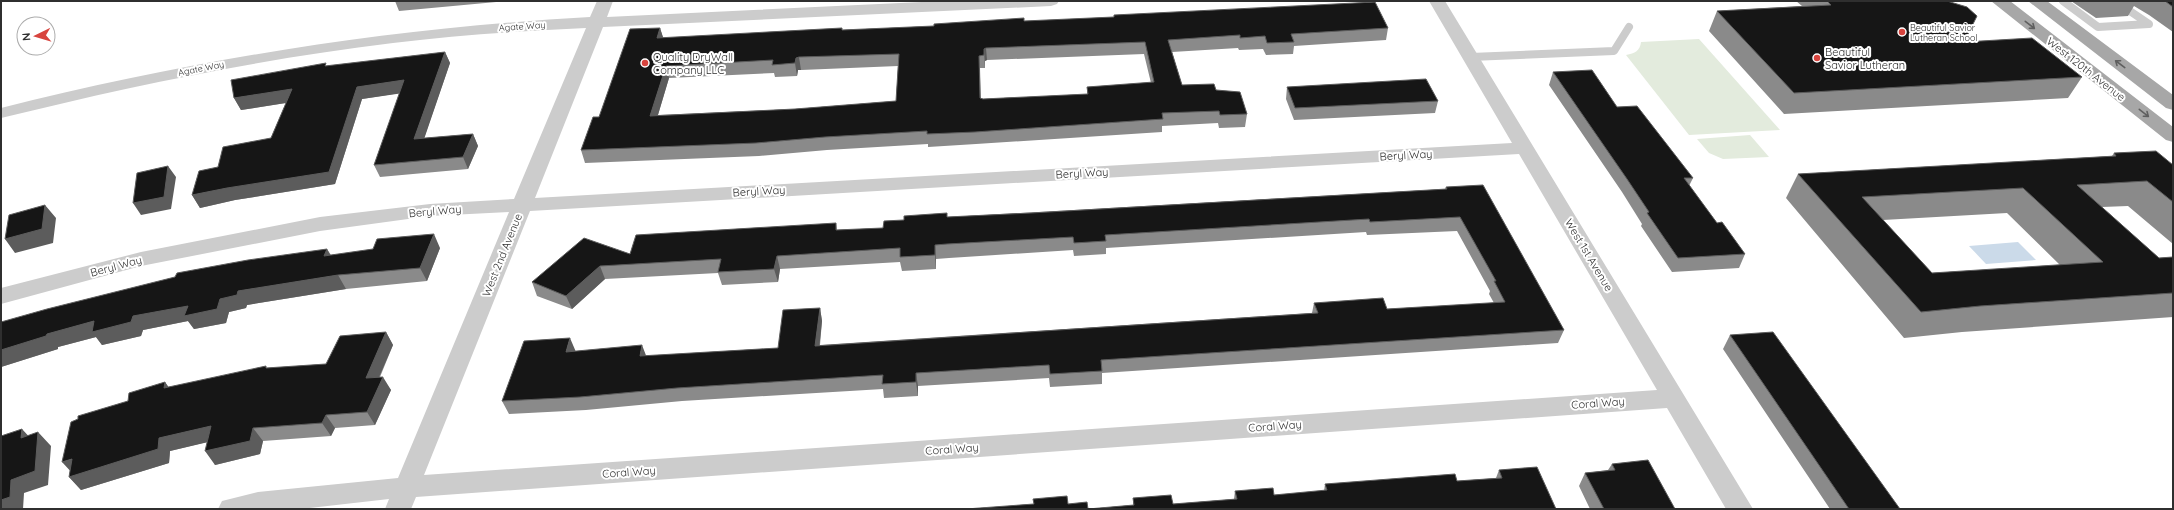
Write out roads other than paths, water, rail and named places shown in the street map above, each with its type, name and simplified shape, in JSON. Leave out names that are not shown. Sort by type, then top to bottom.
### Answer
[{"type":"main road","name":"West 120th Avenue","points":[[1999,1],[2173,136]]},
{"type":"main road","points":[[2036,1],[2173,104]]},
{"type":"street","name":"West 2nd Avenue","points":[[402,498],[605,1]]},
{"type":"street","name":"Agate Way","points":[[1,113],[190,70],[311,49],[446,32],[597,22],[1051,1]]},
{"type":"street","name":"West 1st Avenue","points":[[1437,1],[1740,509]]},
{"type":"street","name":"Beryl Way","points":[[1,296],[141,259],[320,224],[430,210],[1525,148]]},
{"type":"street","name":"Coral Way","points":[[231,509],[258,503],[402,498],[1674,398]]},
{"type":"lane","points":[[2063,1],[2098,27],[2149,24],[2115,1]]},
{"type":"lane","points":[[1471,57],[1614,51],[1628,27]]},
{"type":"water","points":[[2018,242],[2036,260],[1986,264],[1969,246]]},
{"type":"place","name":"Beautiful Savior Lutheran School","points":[[1902,32]]},
{"type":"place","name":"Beautiful Savior Lutheran","points":[[1817,58]]},
{"type":"place","name":"Quality DryWall Company LLC","points":[[645,63]]}]
